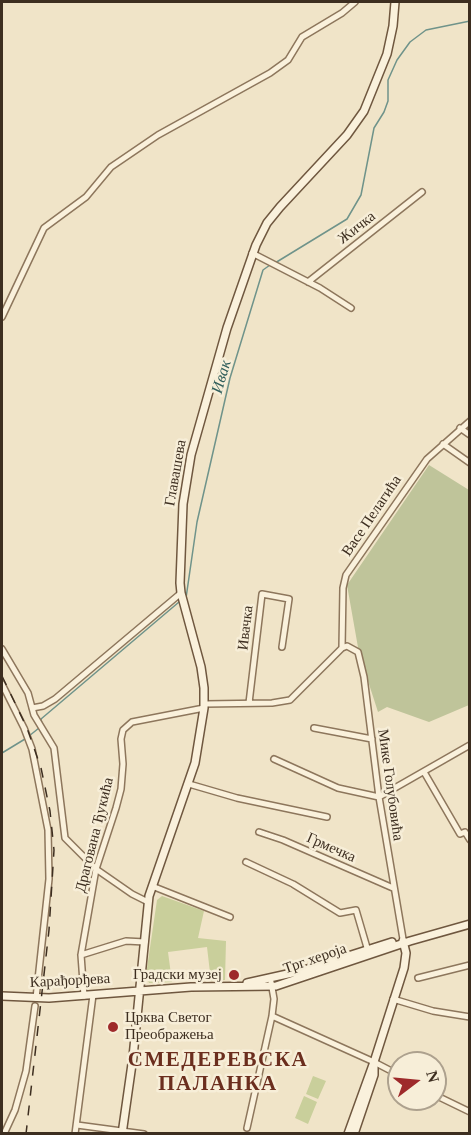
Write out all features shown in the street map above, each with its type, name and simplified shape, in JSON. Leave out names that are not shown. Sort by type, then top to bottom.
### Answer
[{"type":"main road","name":"Главашева","points":[[122,1132],[140,990],[148,902],[189,784],[198,752],[205,706],[200,660],[181,595],[181,529],[188,465],[221,349],[252,253],[270,219],[346,135],[364,111],[387,54],[395,2]]},
{"type":"main road","name":"Трг хероја","points":[[140,990],[233,986],[272,987],[403,941],[470,922]]},
{"type":"main road","points":[[348,1134],[374,1062],[405,963],[403,941]]},
{"type":"main road","name":"Трг хероја","points":[[233,986],[368,953]]},
{"type":"main road","name":"Карађорђева","points":[[2,996],[36,1002],[140,990]]},
{"type":"main road","points":[[354,1134],[374,1075],[374,1062]]},
{"type":"street","points":[[2,317],[44,228],[86,198],[111,167],[158,135],[270,73],[288,60],[302,37],[342,13],[355,2]]},
{"type":"street","name":"Жичка","points":[[308,282],[422,192]]},
{"type":"street","points":[[252,253],[308,282],[351,308]]},
{"type":"street","name":"Васе Пелагића","points":[[342,648],[343,588],[346,575],[426,459],[470,421]]},
{"type":"street","points":[[460,428],[470,435]]},
{"type":"street","points":[[443,444],[470,463]]},
{"type":"street","name":"Ивачка","points":[[249,703],[262,594],[289,599],[282,647]]},
{"type":"street","points":[[32,708],[43,706],[55,699],[181,595]]},
{"type":"street","name":"Мике Голубовића","points":[[342,648],[347,646],[358,652],[364,677],[379,797],[403,941]]},
{"type":"street","name":"Драгована Ђукића","points":[[84,996],[81,955],[96,869],[121,789],[123,730],[132,722],[205,706],[290,700],[342,648]]},
{"type":"street","points":[[2,649],[28,693],[38,721],[54,748],[65,838],[96,869],[132,894],[148,902]]},
{"type":"street","points":[[2,684],[32,749],[44,804],[50,852],[36,1002],[26,1071],[15,1110],[4,1134]]},
{"type":"street","points":[[314,728],[372,738]]},
{"type":"street","points":[[274,759],[338,788],[379,797],[470,745]]},
{"type":"street","points":[[424,772],[460,834],[465,832],[470,840]]},
{"type":"street","points":[[189,784],[237,798],[327,818]]},
{"type":"street","name":"Грмечка","points":[[259,832],[284,840],[393,888]]},
{"type":"street","points":[[246,862],[293,884],[340,913],[351,909],[356,910],[368,953]]},
{"type":"street","points":[[152,886],[230,917]]},
{"type":"street","points":[[81,955],[126,942],[145,942]]},
{"type":"street","points":[[418,978],[470,965]]},
{"type":"street","points":[[247,1128],[273,1016],[272,987],[269,978]]},
{"type":"street","points":[[75,1134],[93,995]]},
{"type":"street","points":[[393,999],[433,1011],[470,1017]]},
{"type":"street","points":[[273,1016],[387,1069]]},
{"type":"street","points":[[447,1101],[470,1112]]},
{"type":"street","points":[[77,1125],[144,1134]]},
{"type":"green space","points":[[429,465],[469,490],[469,705],[429,722],[387,707],[378,712],[359,653],[347,585]]},
{"type":"green space","points":[[162,896],[204,911],[198,938],[226,941],[225,980],[211,981],[207,947],[168,952],[172,982],[149,983],[146,975],[157,900]]},
{"type":"green space","points":[[313,1076],[326,1081],[318,1099],[306,1094]]},
{"type":"green space","points":[[304,1096],[317,1102],[308,1124],[295,1118]]},
{"type":"waterway","name":"Ивак","points":[[275,263],[347,219],[361,195],[374,128],[388,101],[388,80],[397,60],[410,42],[426,30],[470,21]]},
{"type":"waterway","name":"Ивак","points":[[186,598],[197,522],[230,378],[263,270],[270,265]]},
{"type":"waterway","name":"Ивак","points":[[42,724],[41,719],[179,602]]},
{"type":"waterway","name":"Ивак","points":[[29,736],[39,728]]},
{"type":"waterway","name":"Ивак","points":[[2,753],[25,739]]},
{"type":"railway","points":[[2,676],[27,728],[41,768],[50,811],[54,850],[49,930],[26,1134]]},
{"type":"place","name":"Градски музеј","points":[[234,975]]},
{"type":"place","name":"Црква Светог Преображења","points":[[113,1027]]},
{"type":"district","name":"СМЕДЕРЕВСКА ПАЛАНКА","points":[[218,1073]]}]
